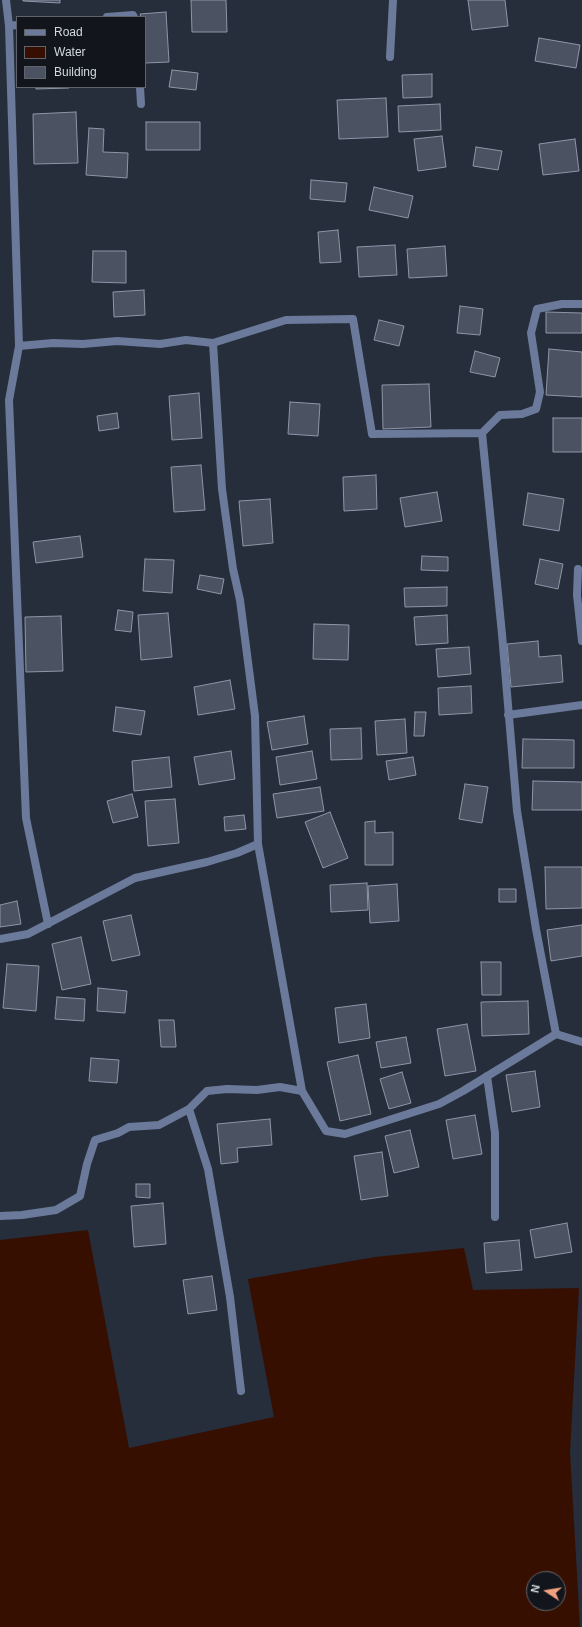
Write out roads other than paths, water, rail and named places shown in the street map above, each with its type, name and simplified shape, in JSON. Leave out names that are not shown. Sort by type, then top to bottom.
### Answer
[{"type":"street","points":[[6,0],[13,26],[19,346],[9,400],[26,818],[48,924]]},
{"type":"street","points":[[390,57],[394,0]]},
{"type":"street","points":[[120,16],[134,16]]},
{"type":"street","points":[[140,88],[141,104]]},
{"type":"street","points":[[19,346],[53,342],[83,344],[117,341],[160,344],[186,340],[213,343],[286,320],[352,319],[372,434],[482,433],[500,415],[522,414],[536,409],[540,392],[530,333],[537,310],[562,304],[582,304]]},
{"type":"street","points":[[213,343],[222,489],[233,569],[240,600],[255,716],[258,844],[302,1091],[326,1132],[346,1134],[439,1104],[556,1034],[582,1042]]},
{"type":"street","points":[[482,433],[517,812],[536,929],[556,1034]]},
{"type":"street","points":[[578,569],[577,594],[582,641]]},
{"type":"street","points":[[508,715],[582,705]]},
{"type":"street","points":[[0,939],[28,934],[135,878],[207,862],[237,853],[258,844]]},
{"type":"street","points":[[487,1076],[495,1133],[495,1217]]},
{"type":"street","points":[[0,1216],[22,1215],[56,1210],[80,1196],[87,1164],[95,1140],[118,1133],[129,1127],[159,1125],[188,1109],[207,1091],[228,1089],[257,1090],[280,1087],[302,1091]]},
{"type":"street","points":[[188,1109],[208,1169],[230,1298],[241,1391]]},
{"type":"water","points":[[88,1230],[129,1448],[274,1417],[248,1279],[375,1257],[464,1248],[473,1290],[579,1288],[570,1452],[580,1627],[0,1627],[0,1240]]}]
